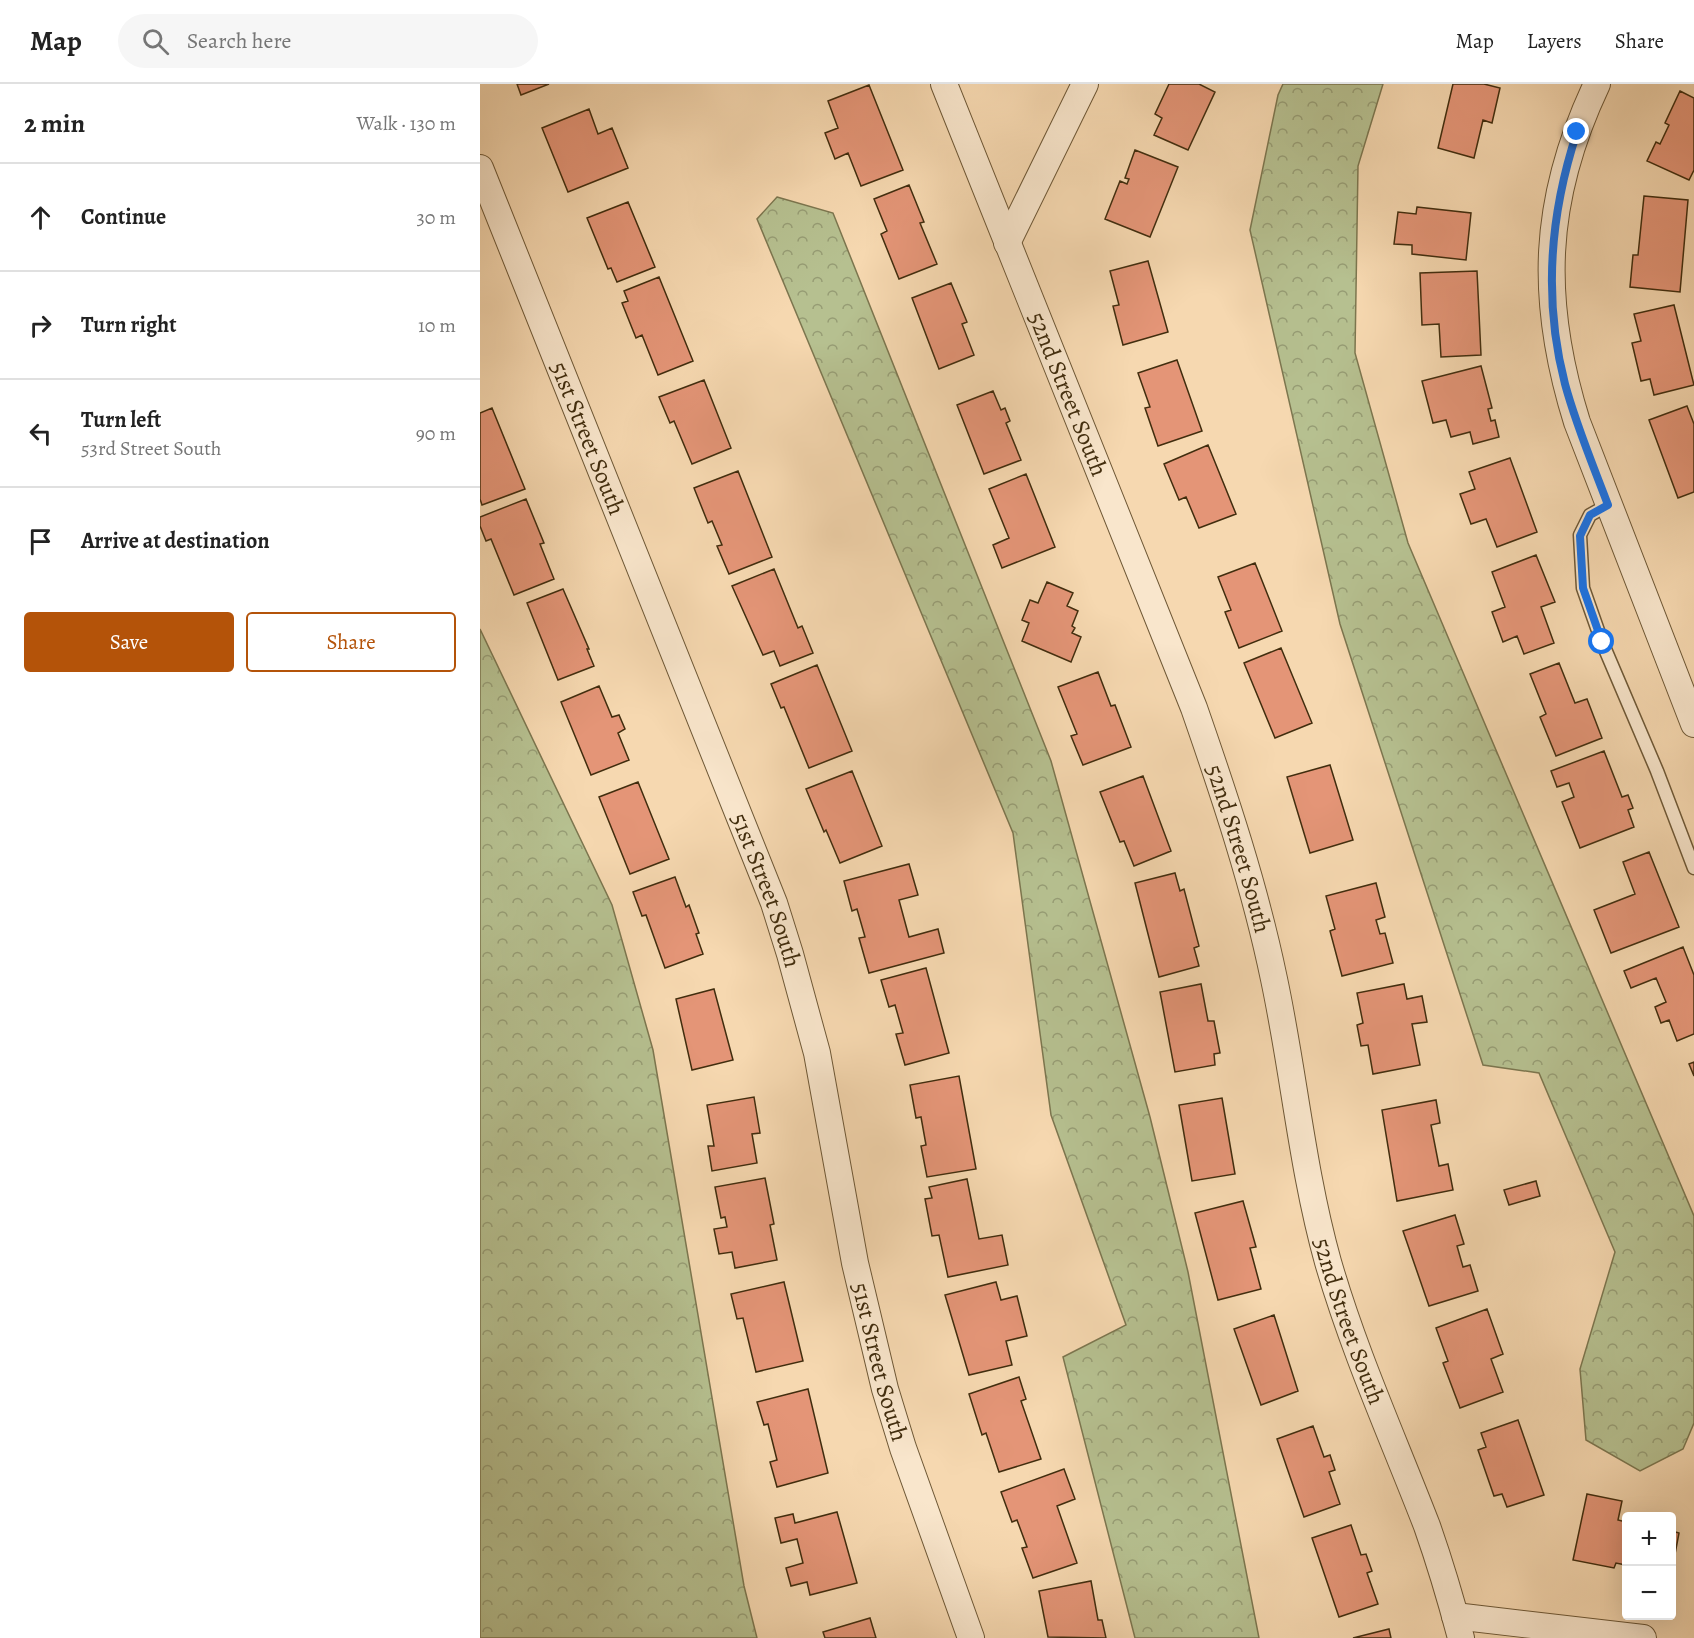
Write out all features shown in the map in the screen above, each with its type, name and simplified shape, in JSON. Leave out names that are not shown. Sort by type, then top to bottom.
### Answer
[{"type":"street","name":"52nd Street South","points":[[944,84],[1194,708],[1218,775],[1258,911],[1274,980],[1302,1145],[1328,1261],[1367,1378],[1427,1527],[1458,1627]]},
{"type":"street","points":[[1007,243],[1084,84]]},
{"type":"street","points":[[1598,84],[1577,132],[1560,189],[1551,268],[1552,307],[1557,346],[1565,384],[1577,422],[1694,724]]},
{"type":"street","name":"51st Street South","points":[[480,168],[774,903],[817,1053],[855,1263],[885,1389],[910,1467],[971,1638]]},
{"type":"street","points":[[1458,1627],[1643,1638]]},
{"type":"lane","points":[[1608,505],[1590,515],[1580,536],[1583,588],[1602,642],[1657,771],[1694,868]]},
{"type":"green space","points":[[1283,84],[1383,84],[1358,166],[1355,353],[1408,543],[1694,1216],[1694,1423],[1683,1449],[1640,1471],[1586,1440],[1580,1369],[1615,1252],[1539,1073],[1483,1065],[1340,624],[1250,230],[1278,95]]},
{"type":"green space","points":[[777,197],[833,213],[1051,761],[1150,1117],[1188,1272],[1259,1638],[1135,1638],[1063,1357],[1126,1325],[1051,1115],[1013,833],[757,219]]},
{"type":"green space","points":[[480,629],[612,905],[653,1050],[744,1586],[757,1638],[480,1638]]},
{"type":"building","points":[[517,84],[549,84],[521,95]]},
{"type":"building","points":[[1169,84],[1199,84],[1215,92],[1188,150],[1154,135],[1162,118],[1155,114]]},
{"type":"building","points":[[1453,84],[1484,84],[1500,88],[1492,123],[1483,120],[1474,158],[1438,148]]},
{"type":"building","points":[[869,85],[903,170],[861,186],[848,153],[835,159],[825,133],[838,128],[828,101]]},
{"type":"building","points":[[1680,91],[1694,98],[1694,170],[1689,180],[1647,161],[1656,142],[1660,144],[1669,125],[1665,123]]},
{"type":"building","points":[[589,109],[598,134],[612,128],[628,168],[568,192],[542,128]]},
{"type":"building","points":[[1135,150],[1178,167],[1150,237],[1105,219],[1120,181],[1127,184],[1129,179],[1125,178]]},
{"type":"building","points":[[909,185],[924,222],[920,223],[937,264],[899,279],[881,234],[887,231],[874,199]]},
{"type":"building","points":[[1644,196],[1688,200],[1680,292],[1630,287],[1633,255],[1638,255]]},
{"type":"building","points":[[628,202],[655,267],[617,282],[611,268],[608,269],[587,218]]},
{"type":"building","points":[[1417,207],[1471,213],[1466,260],[1412,254],[1412,245],[1394,244],[1398,212],[1416,214]]},
{"type":"building","points":[[1148,261],[1168,332],[1123,345],[1113,306],[1119,305],[1110,271]]},
{"type":"building","points":[[1477,271],[1481,355],[1441,357],[1439,324],[1422,325],[1420,273]]},
{"type":"building","points":[[659,277],[693,361],[658,375],[642,335],[636,338],[622,303],[628,301],[624,291]]},
{"type":"building","points":[[951,283],[967,322],[962,324],[974,355],[939,369],[912,298]]},
{"type":"building","points":[[1674,305],[1694,385],[1654,395],[1650,379],[1641,381],[1632,343],[1641,341],[1634,314]]},
{"type":"building","points":[[1177,360],[1202,431],[1158,446],[1145,408],[1150,407],[1138,373]]},
{"type":"building","points":[[1481,366],[1492,408],[1488,409],[1491,421],[1495,420],[1499,437],[1473,444],[1470,432],[1451,437],[1446,420],[1433,423],[1422,381]]},
{"type":"building","points":[[704,380],[731,448],[692,464],[674,421],[670,423],[659,397]]},
{"type":"building","points":[[993,391],[1001,410],[1005,408],[1010,421],[1006,423],[1021,460],[984,474],[957,405]]},
{"type":"building","points":[[1687,406],[1694,424],[1694,492],[1678,498],[1649,420]]},
{"type":"building","points":[[492,408],[525,489],[482,505],[480,499],[480,413]]},
{"type":"building","points":[[1208,445],[1236,514],[1199,528],[1186,497],[1179,500],[1164,464]]},
{"type":"building","points":[[1510,458],[1537,532],[1497,547],[1486,519],[1471,524],[1460,494],[1475,489],[1469,472]]},
{"type":"building","points":[[738,471],[772,557],[729,574],[717,546],[722,545],[712,521],[708,523],[694,488]]},
{"type":"building","points":[[1026,474],[1055,547],[1002,568],[993,545],[1009,538],[989,489]]},
{"type":"building","points":[[526,499],[544,543],[540,544],[554,579],[514,595],[491,539],[486,541],[480,526],[480,517]]},
{"type":"building","points":[[1536,555],[1555,602],[1541,607],[1554,643],[1524,654],[1517,636],[1503,642],[1492,612],[1505,607],[1492,572]]},
{"type":"building","points":[[1255,563],[1282,631],[1239,648],[1225,612],[1231,610],[1218,577]]},
{"type":"building","points":[[774,569],[798,628],[802,626],[813,653],[780,666],[774,651],[763,655],[732,586]]},
{"type":"building","points":[[1047,582],[1073,593],[1067,606],[1078,611],[1072,626],[1075,628],[1072,633],[1081,637],[1071,662],[1022,641],[1029,623],[1022,620],[1030,600],[1038,603]]},
{"type":"building","points":[[563,589],[594,666],[558,680],[527,603]]},
{"type":"building","points":[[1281,648],[1312,723],[1275,738],[1244,663]]},
{"type":"building","points":[[1559,663],[1575,703],[1587,699],[1602,738],[1556,756],[1540,717],[1546,714],[1530,674]]},
{"type":"building","points":[[817,665],[852,751],[809,768],[784,707],[781,708],[771,684]]},
{"type":"building","points":[[1098,672],[1111,706],[1115,705],[1131,747],[1083,765],[1071,736],[1077,734],[1058,687]]},
{"type":"building","points":[[599,686],[612,717],[619,715],[625,729],[618,733],[629,760],[591,775],[561,702]]},
{"type":"building","points":[[1604,751],[1622,797],[1628,795],[1633,808],[1628,810],[1634,827],[1580,848],[1562,802],[1574,797],[1569,783],[1557,787],[1551,771]]},
{"type":"building","points":[[1330,765],[1353,840],[1310,853],[1287,777]]},
{"type":"building","points":[[852,771],[882,846],[840,863],[806,789]]},
{"type":"building","points":[[1143,776],[1171,851],[1134,866],[1124,841],[1120,842],[1100,792]]},
{"type":"building","points":[[638,782],[669,859],[630,874],[599,797]]},
{"type":"building","points":[[1649,852],[1679,927],[1611,953],[1594,910],[1635,894],[1623,862]]},
{"type":"building","points":[[909,864],[918,895],[899,900],[909,937],[938,929],[944,953],[869,973],[859,938],[865,937],[857,909],[852,911],[844,881]]},
{"type":"building","points":[[1175,873],[1180,891],[1184,889],[1199,946],[1194,948],[1199,966],[1159,977],[1135,883]]},
{"type":"building","points":[[675,877],[686,907],[689,905],[699,933],[696,934],[703,954],[665,968],[646,915],[642,916],[633,892]]},
{"type":"building","points":[[1376,883],[1385,917],[1376,920],[1380,934],[1385,933],[1393,963],[1342,976],[1330,931],[1335,929],[1326,896]]},
{"type":"building","points":[[1683,947],[1694,975],[1694,1034],[1677,1041],[1669,1020],[1661,1023],[1655,1007],[1666,1002],[1656,978],[1631,988],[1624,971]]},
{"type":"building","points":[[926,968],[949,1053],[905,1065],[896,1034],[903,1033],[895,1005],[889,1007],[881,980]]},
{"type":"building","points":[[1201,984],[1208,1021],[1214,1021],[1220,1053],[1214,1054],[1215,1065],[1175,1072],[1160,992]]},
{"type":"building","points":[[1404,984],[1407,999],[1422,996],[1427,1022],[1412,1024],[1420,1065],[1373,1074],[1368,1045],[1361,1046],[1357,1025],[1363,1023],[1357,993]]},
{"type":"building","points":[[714,989],[733,1060],[692,1070],[676,999]]},
{"type":"building","points":[[1694,1062],[1694,1076],[1689,1064]]},
{"type":"building","points":[[959,1076],[976,1169],[927,1177],[921,1146],[926,1145],[921,1117],[916,1118],[910,1085]]},
{"type":"building","points":[[754,1097],[760,1133],[752,1134],[757,1163],[712,1171],[708,1146],[714,1146],[707,1105]]},
{"type":"building","points":[[1222,1098],[1235,1174],[1192,1181],[1179,1105]]},
{"type":"building","points":[[1436,1100],[1440,1123],[1431,1125],[1439,1166],[1448,1164],[1453,1190],[1397,1201],[1382,1110]]},
{"type":"building","points":[[765,1178],[774,1224],[770,1225],[777,1260],[735,1268],[732,1252],[719,1254],[714,1229],[727,1227],[725,1217],[721,1218],[715,1187]]},
{"type":"building","points":[[967,1179],[979,1239],[1002,1235],[1008,1265],[948,1277],[939,1235],[932,1236],[925,1199],[932,1198],[929,1187]]},
{"type":"building","points":[[1536,1181],[1540,1196],[1509,1205],[1504,1190]]},
{"type":"building","points":[[1243,1201],[1256,1247],[1250,1248],[1261,1289],[1218,1300],[1195,1213]]},
{"type":"building","points":[[1455,1215],[1464,1244],[1457,1246],[1463,1267],[1470,1265],[1478,1291],[1429,1306],[1403,1231]]},
{"type":"building","points":[[784,1282],[803,1361],[756,1372],[743,1318],[737,1319],[731,1294]]},
{"type":"building","points":[[996,1282],[1001,1300],[1017,1296],[1027,1336],[1006,1341],[1012,1365],[969,1375],[945,1295]]},
{"type":"building","points":[[1487,1309],[1503,1354],[1491,1359],[1503,1392],[1460,1408],[1443,1363],[1448,1361],[1436,1328]]},
{"type":"building","points":[[1274,1315],[1298,1391],[1261,1405],[1234,1329]]},
{"type":"building","points":[[1019,1377],[1026,1399],[1021,1401],[1041,1459],[999,1472],[986,1433],[982,1435],[969,1394]]},
{"type":"building","points":[[808,1389],[828,1473],[777,1487],[770,1462],[777,1460],[768,1424],[764,1425],[757,1402]]},
{"type":"building","points":[[1518,1420],[1544,1495],[1507,1507],[1502,1494],[1494,1496],[1478,1450],[1486,1447],[1481,1433]]},
{"type":"building","points":[[1313,1426],[1324,1457],[1330,1455],[1335,1470],[1329,1472],[1340,1504],[1304,1517],[1277,1439]]},
{"type":"building","points":[[1064,1469],[1075,1499],[1057,1506],[1077,1563],[1033,1578],[1022,1548],[1027,1547],[1017,1520],[1012,1522],[1001,1492]]},
{"type":"building","points":[[1587,1494],[1622,1501],[1618,1520],[1622,1521],[1622,1564],[1616,1563],[1614,1568],[1573,1560]]},
{"type":"building","points":[[837,1512],[857,1583],[810,1595],[807,1582],[791,1586],[786,1568],[803,1563],[797,1539],[781,1543],[775,1518],[793,1514],[795,1523]]},
{"type":"building","points":[[1351,1525],[1361,1555],[1366,1554],[1372,1571],[1367,1573],[1378,1604],[1339,1617],[1312,1538]]},
{"type":"building","points":[[1676,1532],[1679,1533],[1676,1549]]},
{"type":"building","points":[[1091,1581],[1098,1620],[1102,1620],[1106,1638],[1048,1637],[1039,1591]]},
{"type":"building","points":[[870,1618],[876,1638],[825,1638],[823,1632]]},
{"type":"building","points":[[1389,1629],[1391,1638],[1353,1638]]},
{"type":"route","points":[[1577,132],[1560,189],[1554,228],[1551,268],[1552,307],[1565,384],[1608,505],[1590,515],[1580,536],[1583,588],[1602,642]]}]
